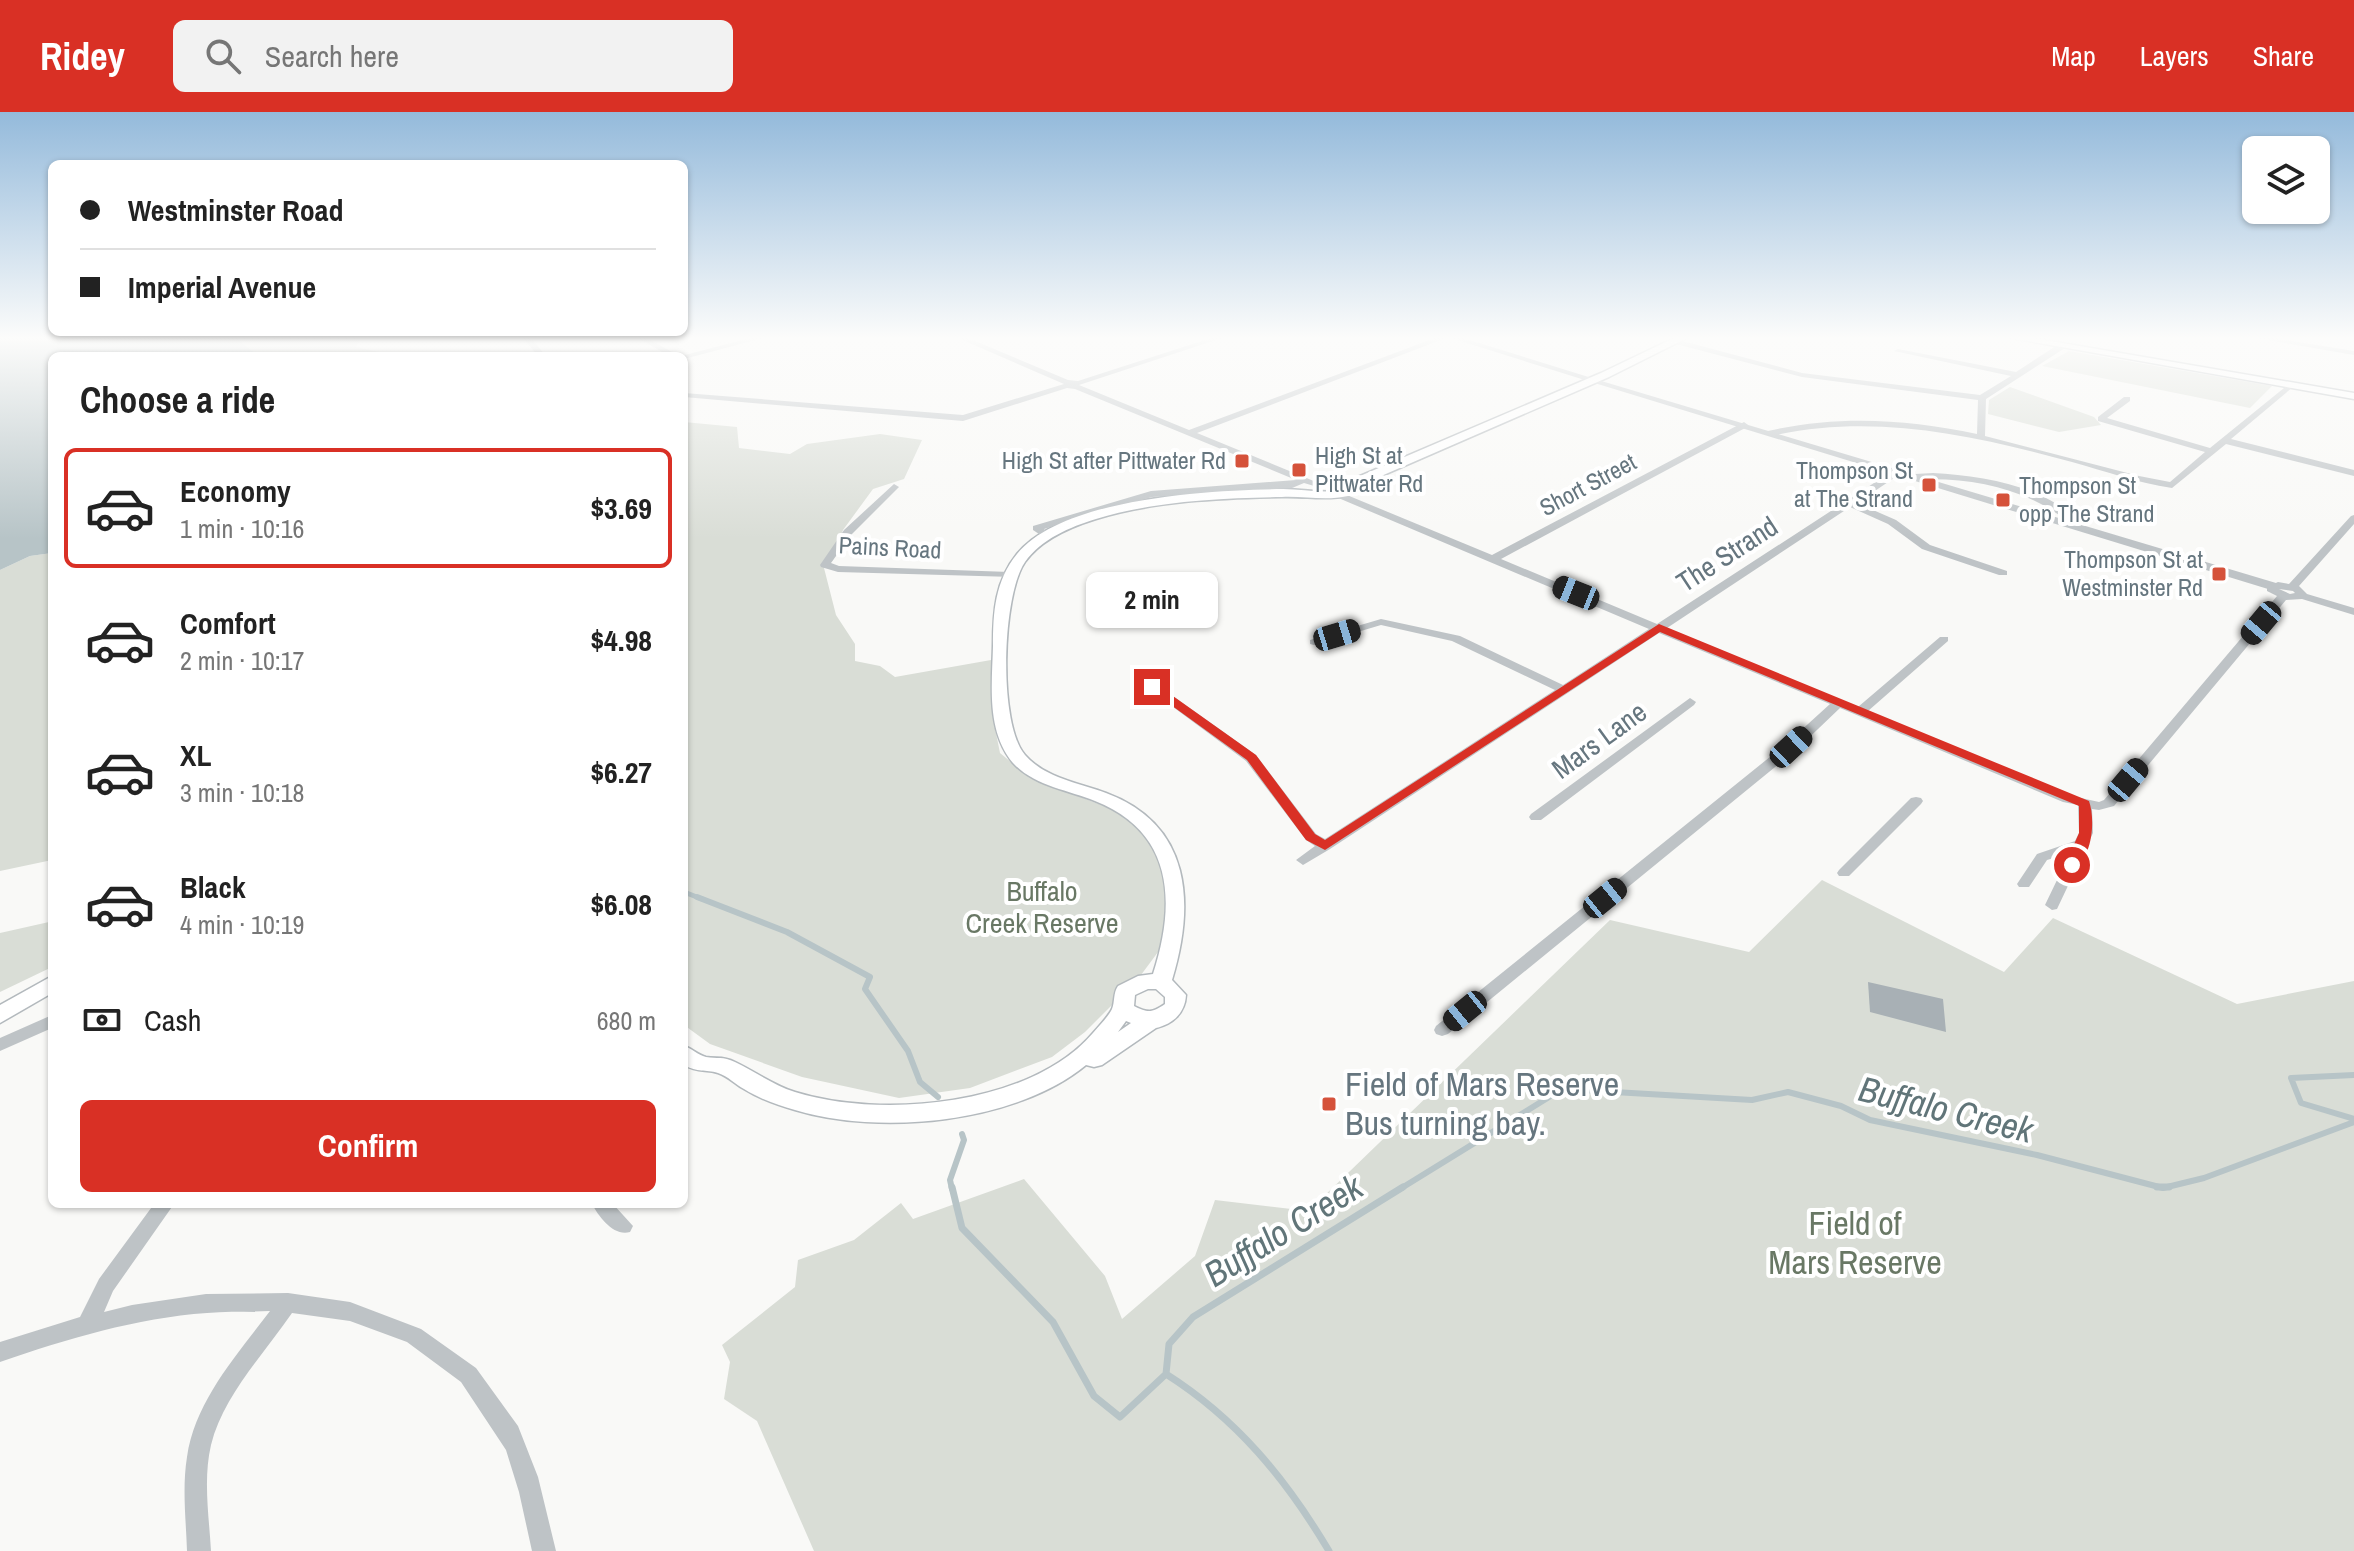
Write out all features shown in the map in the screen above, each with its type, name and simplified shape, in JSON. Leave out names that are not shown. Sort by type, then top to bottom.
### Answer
[{"type":"main road","points":[[1161,982],[1175,937],[1179,909],[1175,878],[1163,848],[1122,807],[1029,769],[1017,756],[1006,735],[1001,713],[1002,599],[1020,555],[1045,535],[1076,523],[1155,503],[1311,486],[1341,491],[1531,405]]},
{"type":"main road","points":[[0,1004],[48,977]]},
{"type":"main road","points":[[688,1056],[705,1065],[717,1064],[766,1091],[822,1108],[890,1115],[938,1112],[1024,1088],[1097,1046],[1123,1009],[1122,997],[1130,986],[1145,981],[1161,982],[1176,995],[1175,1007],[1166,1017],[1150,1021],[1035,1094],[963,1117],[924,1122],[857,1123],[818,1119],[760,1100],[708,1074],[705,1065]]},
{"type":"main road","points":[[0,1015],[48,985]]},
{"type":"main road","points":[[1123,1009],[1134,1018],[1150,1021]]},
{"type":"street","points":[[807,405],[963,418],[1006,405]]},
{"type":"street","points":[[1122,405],[1311,486]]},
{"type":"street","points":[[1189,433],[1264,405]]},
{"type":"street","points":[[1684,405],[2272,586],[2272,591],[2288,592],[2354,612]]},
{"type":"street","points":[[1981,436],[1982,405]]},
{"type":"street","points":[[2119,405],[2101,419],[2213,452]]},
{"type":"street","points":[[1771,433],[1803,427],[1860,425],[1981,436],[2172,485],[2267,405]]},
{"type":"street","name":"Short Street","points":[[1493,559],[1744,425]]},
{"type":"street","points":[[2227,441],[2354,473]]},
{"type":"street","name":"The Strand","points":[[1303,860],[1897,472]]},
{"type":"street","name":"Pains Road","points":[[894,487],[880,504],[853,524],[832,549],[825,565],[838,569],[1010,575]]},
{"type":"street","points":[[1341,491],[1493,559],[1838,703],[2085,804],[2099,806],[2109,803],[2354,518]]},
{"type":"street","points":[[1849,503],[1892,522],[1926,547],[2003,573]]},
{"type":"street","points":[[2338,537],[2354,542]]},
{"type":"street","points":[[1314,642],[1381,622],[1456,638],[1564,690]]},
{"type":"street","points":[[1860,712],[1944,639]]},
{"type":"street","points":[[1152,687],[1251,758],[1311,837],[1325,846]]},
{"type":"street","name":"Mars Lane","points":[[1536,817],[1690,702]]},
{"type":"street","points":[[1442,1030],[1791,747],[1838,703]]},
{"type":"street","points":[[1844,873],[1916,801]]},
{"type":"street","points":[[2052,905],[2086,833],[2085,804]]},
{"type":"street","points":[[2024,884],[2042,857],[2081,844]]},
{"type":"street","points":[[0,1045],[48,1023]]},
{"type":"street","points":[[88,1323],[106,1285],[162,1208]]},
{"type":"street","points":[[605,1208],[623,1226]]},
{"type":"street","points":[[199,1551],[196,1471],[200,1443],[213,1413],[288,1302]]},
{"type":"street","points":[[0,1352],[88,1323],[138,1312],[196,1305],[288,1302],[331,1306],[403,1329],[462,1371],[487,1399],[510,1433],[526,1473],[544,1551]]},
{"type":"green space","points":[[1989,405],[2061,405],[2094,417],[2101,425],[2059,432],[1988,414]]},
{"type":"green space","name":"Buffalo Creek Reserve","points":[[688,422],[737,427],[739,448],[790,454],[807,444],[880,434],[922,440],[904,479],[873,489],[843,530],[833,560],[824,568],[836,615],[855,644],[855,661],[880,666],[895,677],[991,660],[993,718],[1000,753],[1029,777],[1127,815],[1154,846],[1172,894],[1161,948],[1138,979],[1085,1032],[1052,1057],[970,1088],[899,1098],[802,1077],[710,1044],[688,1028]]},
{"type":"green space","points":[[48,554],[48,861],[0,871],[0,570],[30,556]]},
{"type":"green space","name":"Field of Mars Reserve","points":[[1822,880],[2004,972],[2053,918],[2237,1004],[2354,981],[2354,1551],[814,1551],[757,1421],[724,1399],[730,1362],[722,1345],[795,1287],[798,1260],[854,1240],[901,1203],[913,1219],[1024,1179],[1105,1276],[1122,1319],[1195,1256],[1215,1200],[1300,1210],[1320,1200],[1610,920],[1749,952]]},
{"type":"green space","points":[[48,922],[48,969],[0,992],[0,933]]},
{"type":"shaded area","points":[[0,405],[48,405],[48,554],[30,556],[0,570]]},
{"type":"building","points":[[1868,982],[1943,999],[1946,1032],[1870,1012]]},
{"type":"waterway","name":"Buffalo Creek","points":[[688,894],[702,899]]},
{"type":"waterway","name":"Buffalo Creek","points":[[697,897],[787,932],[870,977],[865,989],[908,1051],[920,1082],[938,1097]]},
{"type":"waterway","name":"Buffalo Creek","points":[[2354,1075],[2291,1078],[2301,1103],[2354,1119]]},
{"type":"waterway","name":"Buffalo Creek","points":[[1400,1189],[1562,1089],[1752,1100],[1788,1092],[1841,1106],[1870,1120],[2037,1155],[2159,1187]]},
{"type":"waterway","name":"Buffalo Creek","points":[[2167,1187],[2204,1178],[2354,1122]]},
{"type":"waterway","name":"Buffalo Creek","points":[[952,1189],[950,1180],[964,1140],[962,1134]]},
{"type":"waterway","name":"Buffalo Creek","points":[[952,1187],[962,1228],[1053,1322],[1094,1396],[1120,1417],[1166,1374]]},
{"type":"waterway","name":"Buffalo Creek","points":[[1166,1374],[1169,1344],[1193,1317],[1403,1187]]},
{"type":"waterway","name":"Buffalo Creek","points":[[2159,1187],[2167,1187]]},
{"type":"waterway","name":"Buffalo Creek","points":[[2159,1187],[2167,1187]]},
{"type":"waterway","points":[[1166,1374],[1215,1411],[1258,1452],[1295,1499],[1329,1551]]},
{"type":"place","name":"High St after Pittwater Rd","points":[[1242,461]]},
{"type":"place","name":"High St at Pittwater Rd","points":[[1299,470]]},
{"type":"place","name":"Thompson St at The Strand","points":[[1929,485]]},
{"type":"place","name":"Thompson St opp The Strand","points":[[2003,500]]},
{"type":"place","name":"Thompson St at Westminster Rd","points":[[2219,574]]},
{"type":"place","name":"Field of Mars Reserve Bus turning bay.","points":[[1329,1104]]},
{"type":"route","points":[[1152,687],[1251,758],[1311,837],[1325,846],[1659,628],[2085,804],[2086,833],[2072,865]]}]
